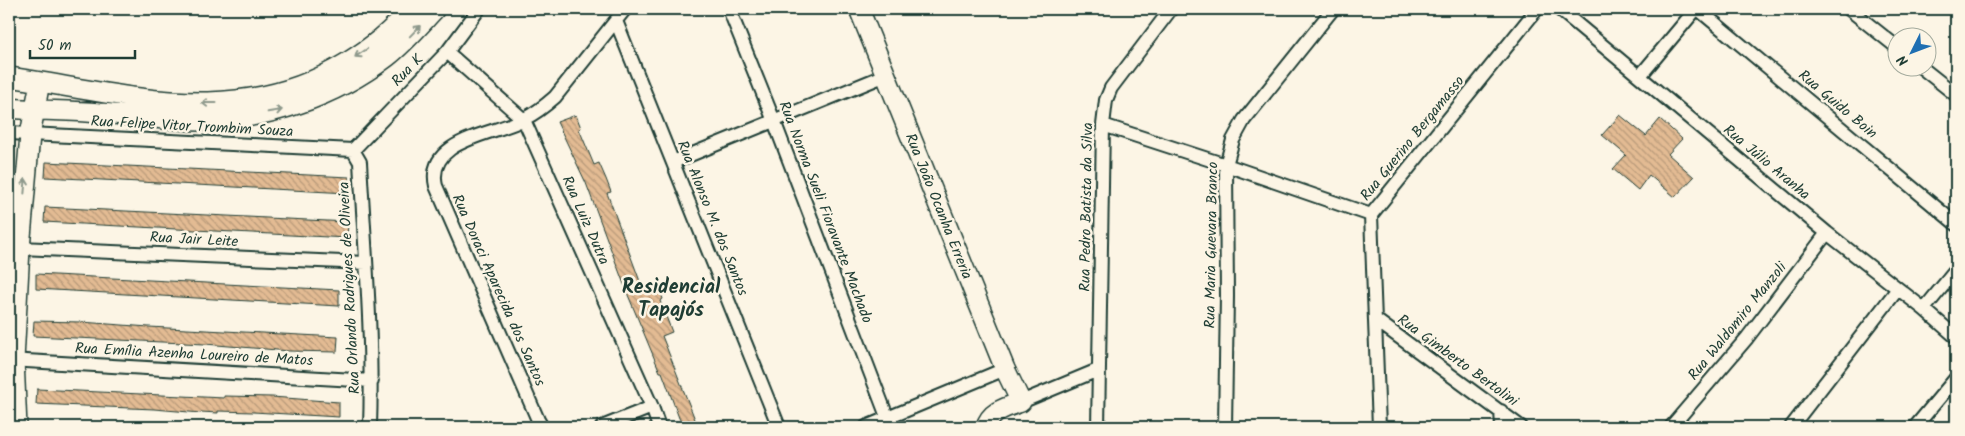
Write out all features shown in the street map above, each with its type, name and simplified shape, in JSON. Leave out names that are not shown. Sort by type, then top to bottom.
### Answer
[{"type":"main road","points":[[9,77],[155,101],[221,103],[252,98],[308,82],[338,68],[386,35],[410,9]]},
{"type":"main road","points":[[9,108],[201,121],[283,110],[321,96],[360,75],[388,56],[435,9]]},
{"type":"main road","name":"Rua João Ocanha Erreria","points":[[859,9],[1005,369],[1021,402]]},
{"type":"main road","points":[[17,427],[11,360],[30,135],[40,82]]},
{"type":"main road","points":[[986,427],[990,418],[996,412],[1021,402]]},
{"type":"street","name":"Rua K","points":[[353,150],[447,52],[479,9]]},
{"type":"street","points":[[524,120],[555,97],[625,9]]},
{"type":"street","name":"Rua Norma Sueli Fioravante Machado","points":[[729,9],[774,121],[889,423]]},
{"type":"street","name":"Rua Pedro Batista da Silva","points":[[1098,427],[1103,125],[1106,100],[1111,88],[1170,9]]},
{"type":"street","name":"Rua Maria Guevara Branco","points":[[1225,427],[1227,296],[1226,164],[1233,140],[1244,120],[1333,9]]},
{"type":"street","name":"Rua Guerino Bergamasso","points":[[1379,427],[1371,215],[1536,9]]},
{"type":"street","name":"Rua Júlio Aranha","points":[[1558,9],[1827,233],[1924,309],[1956,337]]},
{"type":"street","points":[[1640,76],[1697,9]]},
{"type":"street","name":"Rua Guido Boin","points":[[1697,9],[1956,224]]},
{"type":"street","points":[[1849,9],[1888,40]]},
{"type":"street","name":"Rua Alonso M. dos Santos","points":[[616,21],[779,427]]},
{"type":"street","name":"Rua Luiz Dutra","points":[[447,52],[524,120],[652,406],[659,427]]},
{"type":"street","points":[[673,162],[886,75]]},
{"type":"street","points":[[1935,78],[1956,95]]},
{"type":"street","name":"Rua Doraci Aparecida dos Santos","points":[[524,120],[445,151],[436,164],[434,175],[436,186],[542,427]]},
{"type":"street","points":[[1103,125],[1226,164],[1371,215]]},
{"type":"street","name":"Rua Felipe Vitor Trombim Souza","points":[[9,132],[30,135],[353,150]]},
{"type":"street","name":"Rua Orlando Rodrigues de Oliveira","points":[[353,150],[360,162],[372,380],[370,427]]},
{"type":"street","name":"Rua Waldomiro Manzoli","points":[[1671,427],[1747,338],[1827,233]]},
{"type":"street","name":"Rua Jair Leite","points":[[20,248],[366,263]]},
{"type":"street","points":[[1924,309],[1956,270]]},
{"type":"street","points":[[1791,427],[1898,290]]},
{"type":"street","name":"Rua Gimberto Bertolini","points":[[1376,320],[1521,427]]},
{"type":"street","name":"Rua Emília Azenha Loureiro de Matos","points":[[11,360],[372,380]]},
{"type":"street","points":[[866,427],[889,423],[1005,369]]},
{"type":"street","points":[[1021,402],[1098,370]]},
{"type":"street","points":[[1916,427],[1956,378]]},
{"type":"street","points":[[602,427],[652,406]]},
{"type":"street","points":[[1500,411],[1502,427]]},
{"type":"building","points":[[576,115],[581,128],[579,129],[594,165],[599,163],[611,192],[607,193],[644,292],[658,286],[663,299],[660,301],[672,332],[662,336],[698,427],[684,427],[679,418],[662,372],[660,372],[628,295],[586,183],[557,122]]},
{"type":"building","points":[[1620,115],[1646,136],[1660,119],[1682,139],[1668,154],[1694,177],[1675,197],[1649,175],[1638,190],[1613,169],[1626,155],[1602,135]]},
{"type":"building","points":[[46,162],[349,177],[348,193],[45,177]]},
{"type":"building","points":[[45,207],[348,222],[347,238],[44,222]]},
{"type":"building","points":[[36,274],[339,290],[339,306],[36,289]]},
{"type":"building","points":[[34,321],[338,337],[337,352],[289,351],[205,344],[33,336]]},
{"type":"building","points":[[37,389],[224,398],[224,396],[272,397],[339,402],[339,417],[253,412],[218,411],[218,413],[201,413],[36,404]]},
{"type":"district","name":"Residencial Tapajós","points":[[671,298]]}]
